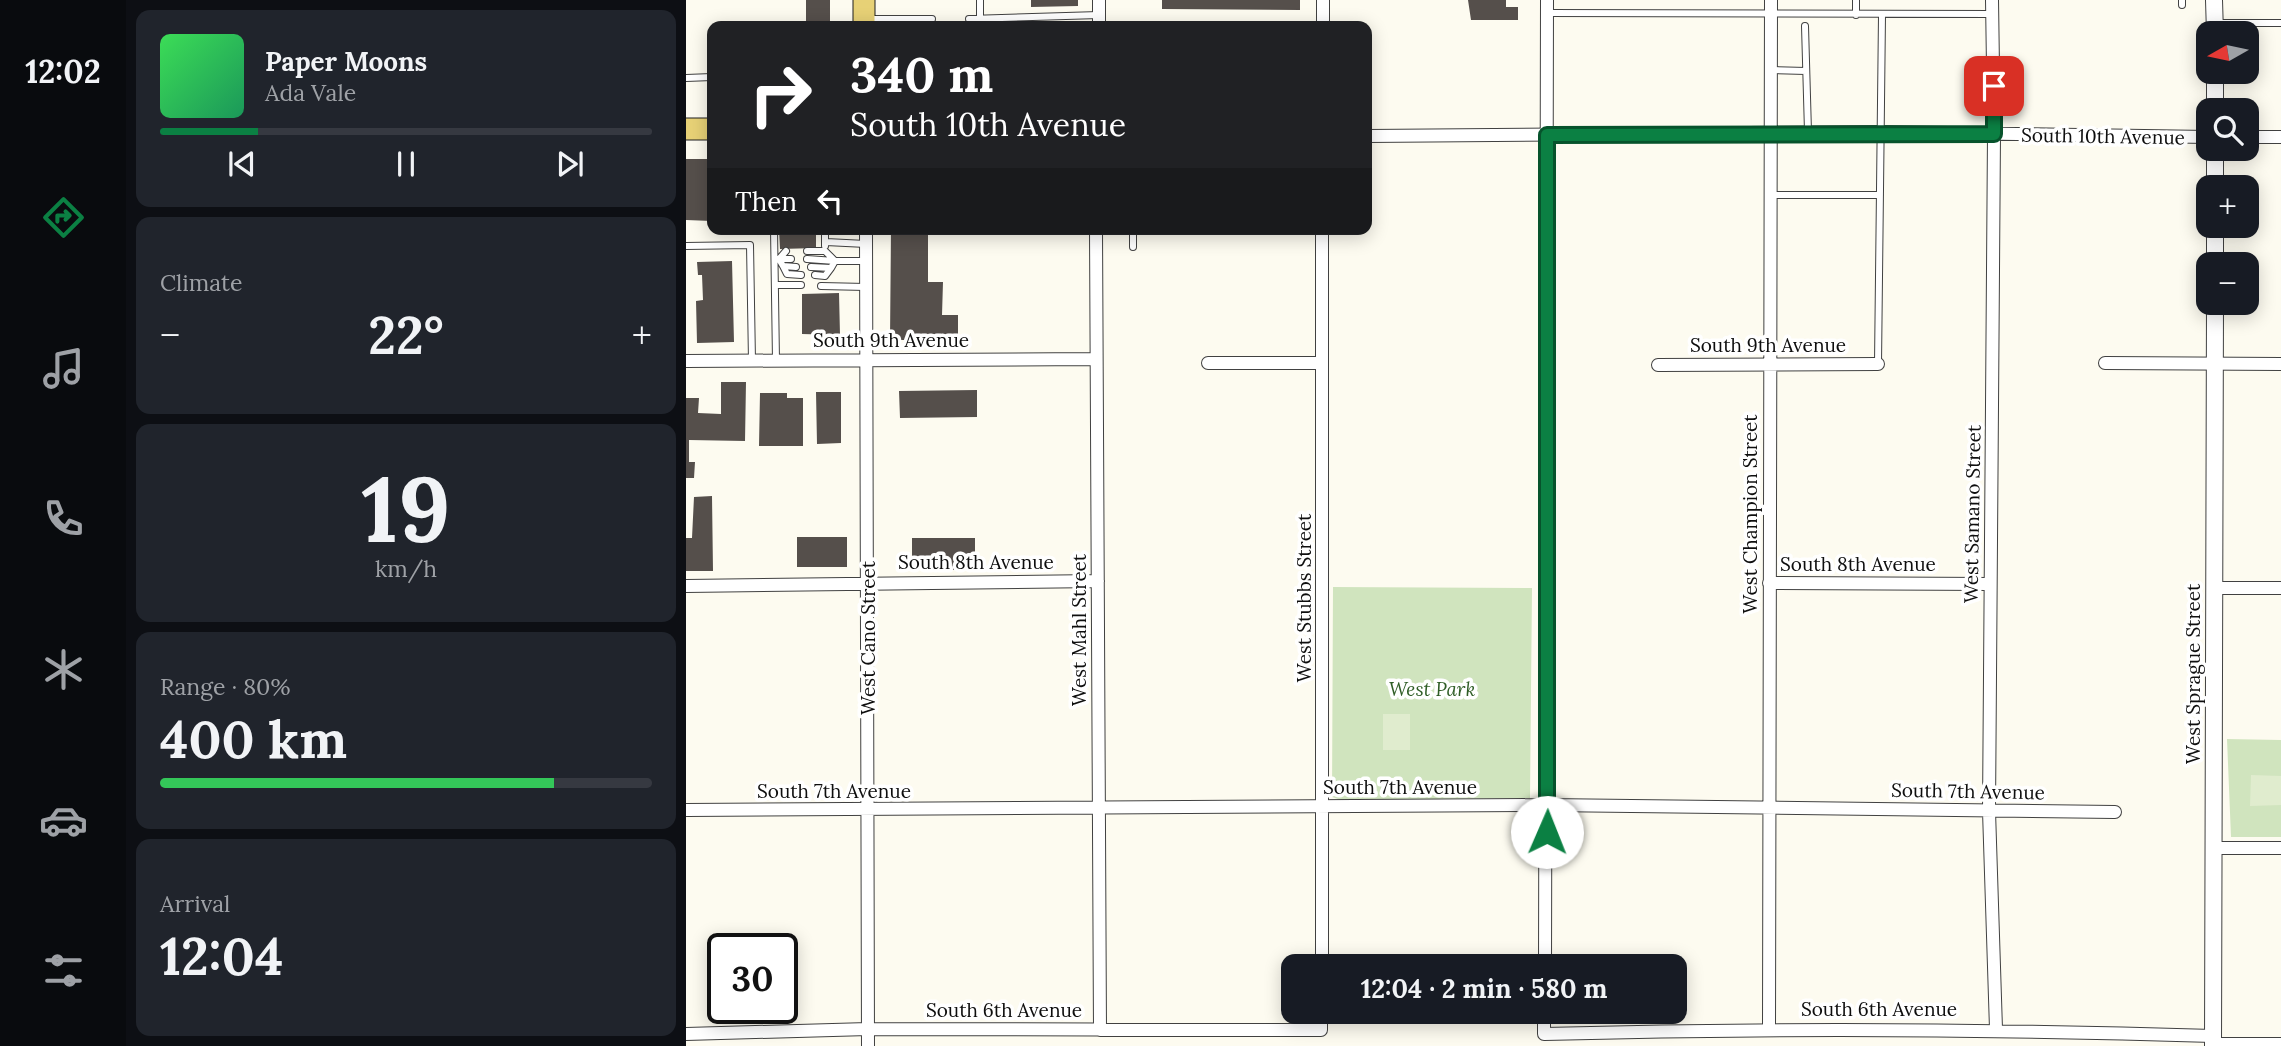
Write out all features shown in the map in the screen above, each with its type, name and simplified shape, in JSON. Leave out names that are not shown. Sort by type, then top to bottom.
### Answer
[{"type":"main road","points":[[686,129],[707,130]]},
{"type":"street","points":[[1099,0],[1099,21]]},
{"type":"street","points":[[1323,21],[1324,0]]},
{"type":"street","name":"West Champion Street","points":[[1769,1028],[1769,583],[1773,195],[1771,0]]},
{"type":"street","name":"West Samano Street","points":[[1992,0],[1994,134],[1989,811],[1996,1029]]},
{"type":"street","points":[[2214,0],[2215,21]]},
{"type":"street","points":[[1545,954],[1547,7]]},
{"type":"street","name":"South 10th Avenue","points":[[1372,136],[1771,135],[1881,132],[2196,137]]},
{"type":"street","points":[[2259,137],[2281,137]]},
{"type":"street","name":"West Cano Street","points":[[866,235],[868,1046]]},
{"type":"street","name":"West Mahl Street","points":[[1096,235],[1100,1030]]},
{"type":"street","name":"West Stubbs Street","points":[[1322,235],[1322,954]]},
{"type":"street","name":"West Sprague Street","points":[[2214,1042],[2215,315]]},
{"type":"street","name":"South 9th Avenue","points":[[686,361],[1095,359]]},
{"type":"street","points":[[1208,363],[1322,363]]},
{"type":"street","points":[[2105,363],[2281,364]]},
{"type":"street","name":"South 9th Avenue","points":[[1658,365],[1878,364]]},
{"type":"street","name":"South 8th Avenue","points":[[686,586],[1098,581]]},
{"type":"street","name":"South 8th Avenue","points":[[1769,583],[1990,584]]},
{"type":"street","points":[[2214,588],[2281,588]]},
{"type":"street","name":"South 7th Avenue","points":[[686,810],[1547,805],[2115,812]]},
{"type":"street","points":[[2214,848],[2281,848]]},
{"type":"street","name":"South 6th Avenue","points":[[686,1034],[868,1029],[1321,1030],[1321,1024]]},
{"type":"street","name":"South 6th Avenue","points":[[1544,1024],[1544,1034],[1769,1028],[1996,1029],[2281,1044]]},
{"type":"lane","points":[[980,0],[980,21]]},
{"type":"lane","points":[[1856,2],[1856,15]]},
{"type":"lane","points":[[1547,7],[1771,15],[1993,14]]},
{"type":"lane","points":[[864,15],[899,21]]},
{"type":"lane","points":[[1878,364],[1882,15]]},
{"type":"lane","points":[[922,21],[932,19]]},
{"type":"lane","points":[[969,19],[976,21]]},
{"type":"lane","points":[[2259,25],[2281,23]]},
{"type":"lane","points":[[1805,26],[1808,134]]},
{"type":"lane","points":[[1771,70],[1806,71]]},
{"type":"lane","points":[[686,78],[707,78]]},
{"type":"lane","points":[[1773,195],[1881,195]]},
{"type":"lane","points":[[774,235],[776,360]]},
{"type":"lane","points":[[825,235],[825,251],[835,261]]},
{"type":"lane","points":[[1133,235],[1133,247]]},
{"type":"lane","points":[[825,242],[866,244]]},
{"type":"lane","points":[[686,246],[750,245],[752,361]]},
{"type":"lane","points":[[776,259],[786,251]]},
{"type":"lane","points":[[825,251],[807,255],[835,261],[866,261]]},
{"type":"lane","points":[[776,259],[791,259]]},
{"type":"lane","points":[[776,259],[787,274],[802,275]]},
{"type":"lane","points":[[835,261],[825,276],[823,286],[866,287]]},
{"type":"lane","points":[[783,266],[796,267]]},
{"type":"lane","points":[[811,267],[831,268]]},
{"type":"lane","points":[[816,275],[825,276]]},
{"type":"lane","points":[[775,285],[801,285]]},
{"type":"green space","name":"West Park","points":[[1333,587],[1532,588],[1530,798],[1341,800],[1332,797]]},
{"type":"green space","points":[[1383,714],[1410,714],[1410,750],[1383,750]]},
{"type":"green space","points":[[2227,739],[2281,740],[2281,837],[2231,837]]},
{"type":"green space","points":[[2251,775],[2281,776],[2281,805],[2250,806]]},
{"type":"building","points":[[806,0],[830,0],[830,21],[806,21]]},
{"type":"building","points":[[1031,0],[1078,0],[1078,6],[1031,7]]},
{"type":"building","points":[[1162,0],[1300,0],[1300,10],[1162,9]]},
{"type":"building","points":[[1468,0],[1506,0],[1506,7],[1518,7],[1518,20],[1471,20]]},
{"type":"building","points":[[686,159],[707,159],[707,221],[686,220]]},
{"type":"building","points":[[779,235],[816,235],[816,248],[780,249]]},
{"type":"building","points":[[891,235],[928,235],[928,282],[943,282],[942,315],[958,315],[958,340],[890,340]]},
{"type":"building","points":[[732,261],[734,342],[697,343],[696,301],[703,300],[702,275],[698,275],[697,262]]},
{"type":"building","points":[[839,293],[840,335],[802,334],[802,294]]},
{"type":"building","points":[[721,382],[746,382],[745,441],[689,440],[689,462],[695,462],[694,478],[686,478],[686,398],[699,398],[698,413],[721,414]]},
{"type":"building","points":[[977,390],[977,417],[900,418],[899,391]]},
{"type":"building","points":[[816,392],[841,392],[841,443],[817,444]]},
{"type":"building","points":[[760,393],[787,393],[787,398],[803,398],[803,446],[759,446]]},
{"type":"building","points":[[712,496],[713,571],[686,571],[686,538],[692,538],[694,497]]},
{"type":"building","points":[[797,537],[847,537],[847,567],[797,567]]},
{"type":"building","points":[[912,538],[975,538],[975,570],[912,570]]},
{"type":"route","points":[[1547,832],[1547,135],[1881,132],[1994,134],[1994,86]]}]
